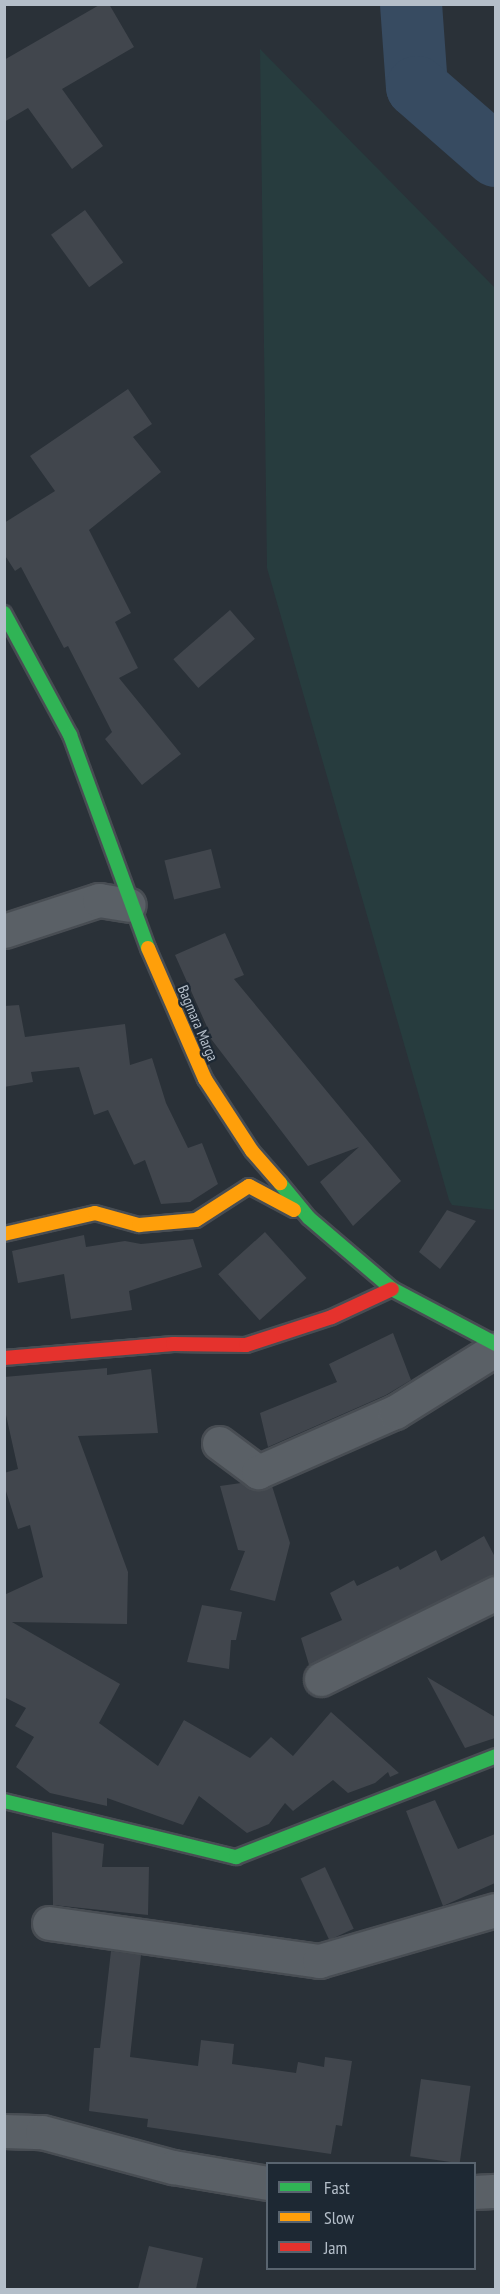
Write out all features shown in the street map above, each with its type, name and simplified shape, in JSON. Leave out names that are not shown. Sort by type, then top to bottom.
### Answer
[{"type":"street","name":"Bagmara Marga","points":[[4,613],[70,735],[129,905],[204,1079],[252,1151],[309,1218],[392,1289],[495,1344]]},
{"type":"street","points":[[4,931],[99,900],[129,905]]},
{"type":"street","points":[[4,1234],[95,1214],[139,1225],[196,1220],[249,1186],[309,1218]]},
{"type":"street","points":[[4,1358],[173,1344],[246,1345],[332,1317],[392,1289]]},
{"type":"street","points":[[219,1443],[258,1472],[395,1412],[495,1349]]},
{"type":"street","points":[[321,1679],[495,1593]]},
{"type":"street","points":[[4,1801],[236,1857],[495,1756]]},
{"type":"street","points":[[49,1923],[320,1960],[495,1910]]},
{"type":"street","points":[[4,2131],[42,2132],[173,2167],[266,2183]]},
{"type":"street","points":[[476,2193],[495,2191]]},
{"type":"green space","points":[[260,49],[495,288],[495,1210],[452,1205],[449,1200],[267,568]]},
{"type":"building","points":[[101,4],[109,4],[134,47],[62,89],[103,146],[72,169],[28,108],[4,122],[4,60]]},
{"type":"building","points":[[85,210],[123,263],[89,287],[51,235]]},
{"type":"building","points":[[128,389],[152,424],[133,437],[161,472],[89,530],[131,613],[115,622],[138,668],[119,678],[181,754],[142,785],[105,739],[112,732],[68,646],[64,648],[21,567],[15,571],[4,554],[4,523],[55,491],[30,456]]},
{"type":"building","points":[[230,610],[255,639],[198,688],[173,659]]},
{"type":"building","points":[[211,849],[221,888],[174,899],[164,861]]},
{"type":"building","points":[[225,933],[244,975],[234,979],[401,1181],[353,1226],[320,1182],[359,1147],[308,1166],[205,1031],[208,1029],[175,955]]},
{"type":"building","points":[[19,1005],[25,1037],[125,1024],[130,1065],[152,1058],[166,1103],[188,1148],[202,1143],[218,1184],[190,1202],[161,1204],[145,1160],[134,1165],[108,1110],[94,1115],[79,1067],[31,1072],[33,1082],[4,1087],[4,1006]]},
{"type":"building","points":[[447,1210],[476,1221],[440,1269],[419,1252]]},
{"type":"building","points":[[265,1232],[306,1278],[260,1320],[218,1274]]},
{"type":"building","points":[[84,1235],[86,1247],[125,1241],[141,1244],[193,1239],[202,1267],[129,1291],[132,1310],[71,1319],[64,1274],[18,1283],[12,1251]]},
{"type":"building","points":[[393,1333],[411,1380],[386,1395],[268,1447],[260,1413],[337,1382],[329,1364]]},
{"type":"building","points":[[107,1368],[107,1375],[151,1369],[158,1433],[78,1436],[128,1572],[127,1624],[12,1622],[120,1684],[99,1723],[158,1766],[184,1720],[250,1758],[271,1737],[293,1756],[331,1712],[399,1773],[390,1777],[388,1772],[375,1783],[348,1793],[333,1780],[293,1811],[285,1803],[269,1824],[247,1833],[199,1796],[183,1825],[107,1798],[107,1806],[50,1793],[16,1767],[34,1737],[15,1726],[26,1708],[4,1697],[4,1595],[43,1577],[30,1525],[18,1529],[4,1485],[4,1473],[18,1469],[4,1406],[4,1377]]},
{"type":"building","points":[[241,1483],[255,1490],[272,1486],[290,1543],[275,1601],[230,1590],[245,1551],[238,1550],[220,1486]]},
{"type":"building","points":[[484,1536],[495,1557],[495,1575],[309,1665],[301,1638],[342,1620],[330,1593],[354,1580],[357,1586],[398,1566],[400,1570],[436,1550],[441,1561]]},
{"type":"building","points":[[202,1605],[242,1612],[236,1640],[231,1640],[229,1669],[187,1662]]},
{"type":"building","points":[[427,1677],[495,1717],[495,1738],[465,1748]]},
{"type":"building","points":[[435,1800],[458,1849],[495,1834],[495,1883],[443,1906],[406,1811]]},
{"type":"building","points":[[52,1832],[104,1844],[102,1867],[149,1867],[148,1915],[53,1905]]},
{"type":"building","points":[[325,1867],[354,1929],[329,1940],[301,1878]]},
{"type":"building","points":[[111,1951],[141,1955],[130,2057],[198,2066],[201,2040],[234,2044],[232,2064],[296,2073],[298,2062],[324,2067],[325,2057],[352,2061],[342,2126],[336,2125],[331,2154],[147,2127],[148,2119],[89,2111],[94,2048],[100,2048]]},
{"type":"building","points":[[421,2079],[471,2086],[460,2162],[410,2156]]},
{"type":"building","points":[[149,2246],[203,2258],[196,2289],[138,2289]]},
{"type":"waterway","points":[[411,4],[417,87],[496,156]]},
{"type":"traffic: fast","points":[[4,613],[70,735],[148,948]]},
{"type":"traffic: fast","points":[[280,1183],[309,1218],[392,1289],[496,1344]]},
{"type":"traffic: fast","points":[[4,1801],[236,1857],[496,1756]]},
{"type":"traffic: slow","points":[[148,948],[205,1079],[252,1151],[280,1183]]},
{"type":"traffic: slow","points":[[4,1234],[95,1213],[139,1225],[196,1220],[249,1186],[294,1210]]},
{"type":"traffic: jam","points":[[4,1358],[173,1344],[246,1345],[332,1317],[392,1289]]}]
